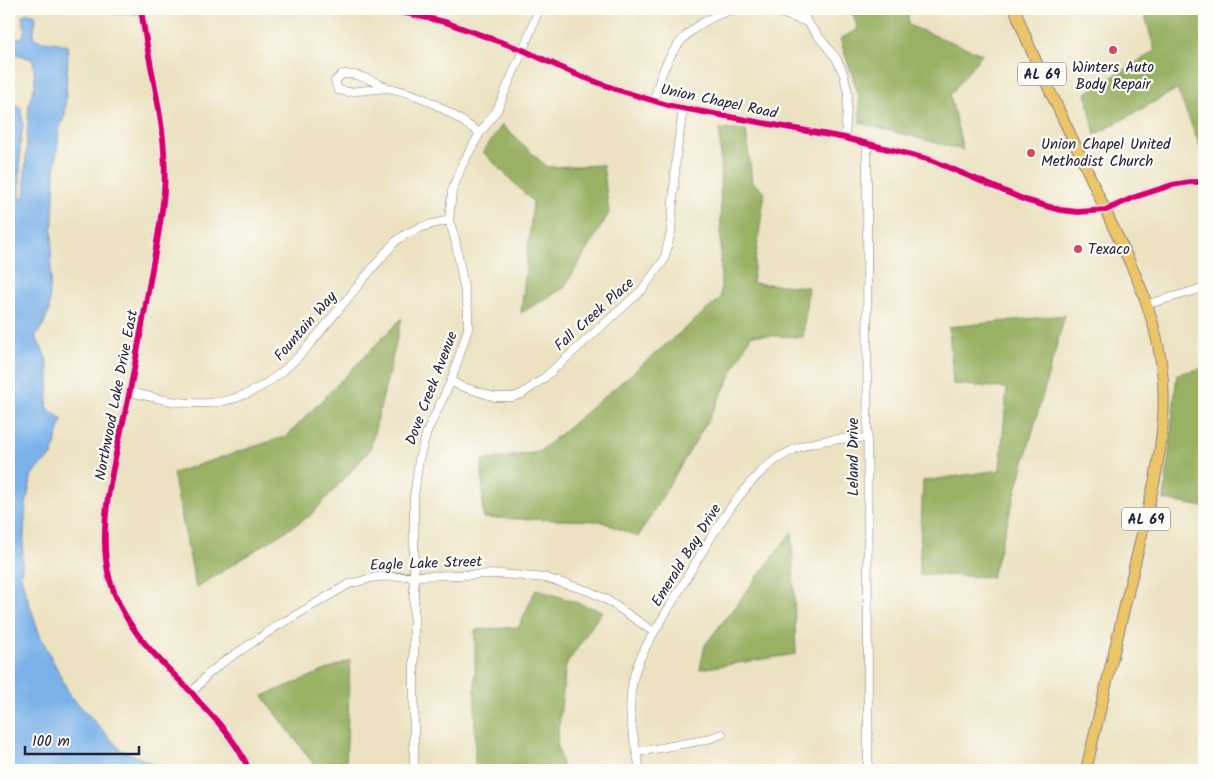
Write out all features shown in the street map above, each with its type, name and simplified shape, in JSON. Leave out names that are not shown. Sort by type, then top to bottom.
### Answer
[{"type":"main road","name":"AL 69","points":[[1015,9],[1033,55],[1133,267],[1148,304],[1161,361],[1163,380],[1162,444],[1086,770]]},
{"type":"street","points":[[84,9],[171,9]]},
{"type":"street","name":"Northwood Lake Drive East","points":[[141,9],[159,109],[165,164],[164,192],[159,230],[108,505],[105,541],[108,569],[116,596],[133,629],[150,650],[223,727],[249,770]]},
{"type":"street","name":"Union Chapel Road","points":[[374,9],[410,14],[445,22],[523,50],[575,74],[683,109],[846,138],[931,160],[1025,200],[1060,210],[1078,212],[1106,210]]},
{"type":"street","name":"Dove Creek Avenue","points":[[414,770],[414,496],[419,459],[427,432],[451,380],[466,338],[468,319],[465,292],[449,220],[452,191],[462,165],[480,133],[497,110],[539,9]]},
{"type":"street","points":[[654,101],[661,74],[681,41],[702,23],[719,14],[736,9]]},
{"type":"street","points":[[768,9],[807,22]]},
{"type":"street","points":[[801,9],[807,22],[831,50],[844,75],[848,103],[846,138]]},
{"type":"street","points":[[387,88],[376,81],[350,74],[342,74],[335,81],[338,90],[348,92],[387,88],[402,90],[429,100],[480,133]]},
{"type":"street","name":"Fall Creek Place","points":[[451,380],[460,386],[494,397],[513,397],[522,394],[544,378],[641,291],[664,260],[671,232],[676,158],[683,109]]},
{"type":"street","name":"Leland Drive","points":[[867,144],[868,770]]},
{"type":"street","points":[[1106,210],[1172,184],[1204,182]]},
{"type":"street","name":"Fountain Way","points":[[130,392],[172,401],[209,403],[237,397],[263,386],[292,364],[396,242],[420,227],[449,220]]},
{"type":"street","points":[[1148,304],[1204,288]]},
{"type":"street","name":"Emerald Bay Drive","points":[[640,770],[630,718],[633,682],[638,664],[654,632],[718,527],[757,476],[779,458],[813,442],[867,438]]},
{"type":"street","name":"Eagle Lake Street","points":[[192,694],[207,675],[222,663],[277,626],[349,584],[376,577],[501,574],[555,580],[589,591],[607,600],[654,632]]},
{"type":"street","points":[[637,752],[705,740],[722,734]]},
{"type":"green space","points":[[851,9],[908,9],[908,25],[982,54],[950,95],[963,150],[860,123],[859,96],[840,39],[858,29]]},
{"type":"green space","points":[[1143,9],[1204,9],[1204,156],[1177,89],[1095,135],[1086,93],[1155,51]]},
{"type":"green space","points":[[502,125],[547,167],[603,165],[609,213],[564,288],[521,313],[533,202],[483,152]]},
{"type":"green space","points":[[720,129],[746,130],[752,182],[765,192],[752,283],[808,287],[803,337],[751,335],[710,417],[638,537],[600,521],[483,518],[482,461],[539,452],[721,298]]},
{"type":"green space","points":[[1065,315],[992,577],[919,574],[923,481],[1000,470],[1007,388],[953,384],[949,327]]},
{"type":"green space","points":[[402,318],[370,450],[311,515],[196,588],[173,473],[287,436]]},
{"type":"green space","points":[[1204,368],[1204,507],[1164,500],[1177,374]]},
{"type":"green space","points":[[792,532],[796,654],[700,669],[705,645]]},
{"type":"green space","points":[[536,589],[602,611],[566,665],[557,743],[563,770],[475,770],[475,630],[519,627]]},
{"type":"green space","points":[[350,660],[346,770],[318,770],[263,696]]},
{"type":"water","points":[[28,13],[34,14],[36,17],[33,37],[41,41],[63,44],[67,46],[68,52],[65,114],[59,131],[55,170],[49,312],[35,337],[41,346],[49,370],[47,406],[62,419],[52,456],[32,474],[26,505],[21,578],[39,633],[70,695],[121,750],[152,763],[156,770],[9,770],[9,140],[16,105],[21,108],[23,124],[20,147],[20,199],[24,197],[29,103],[35,85],[32,59],[16,54],[11,50],[9,40],[22,38],[25,29],[22,16]]},
{"type":"cycle path","points":[[141,9],[164,145],[164,192],[139,345],[106,510],[106,558],[110,580],[116,597],[133,628],[154,654],[224,729],[249,770]]},
{"type":"cycle path","points":[[374,9],[410,14],[445,22],[523,50],[575,74],[618,90],[671,106],[845,138],[931,160],[1025,200],[1060,210],[1078,212],[1106,210],[1135,197],[1172,185],[1204,182]]},
{"type":"place","name":"Winters Auto Body Repair","points":[[1113,50]]},
{"type":"place","name":"Union Chapel United Methodist Church","points":[[1031,153]]},
{"type":"place","name":"Texaco","points":[[1078,249]]}]
